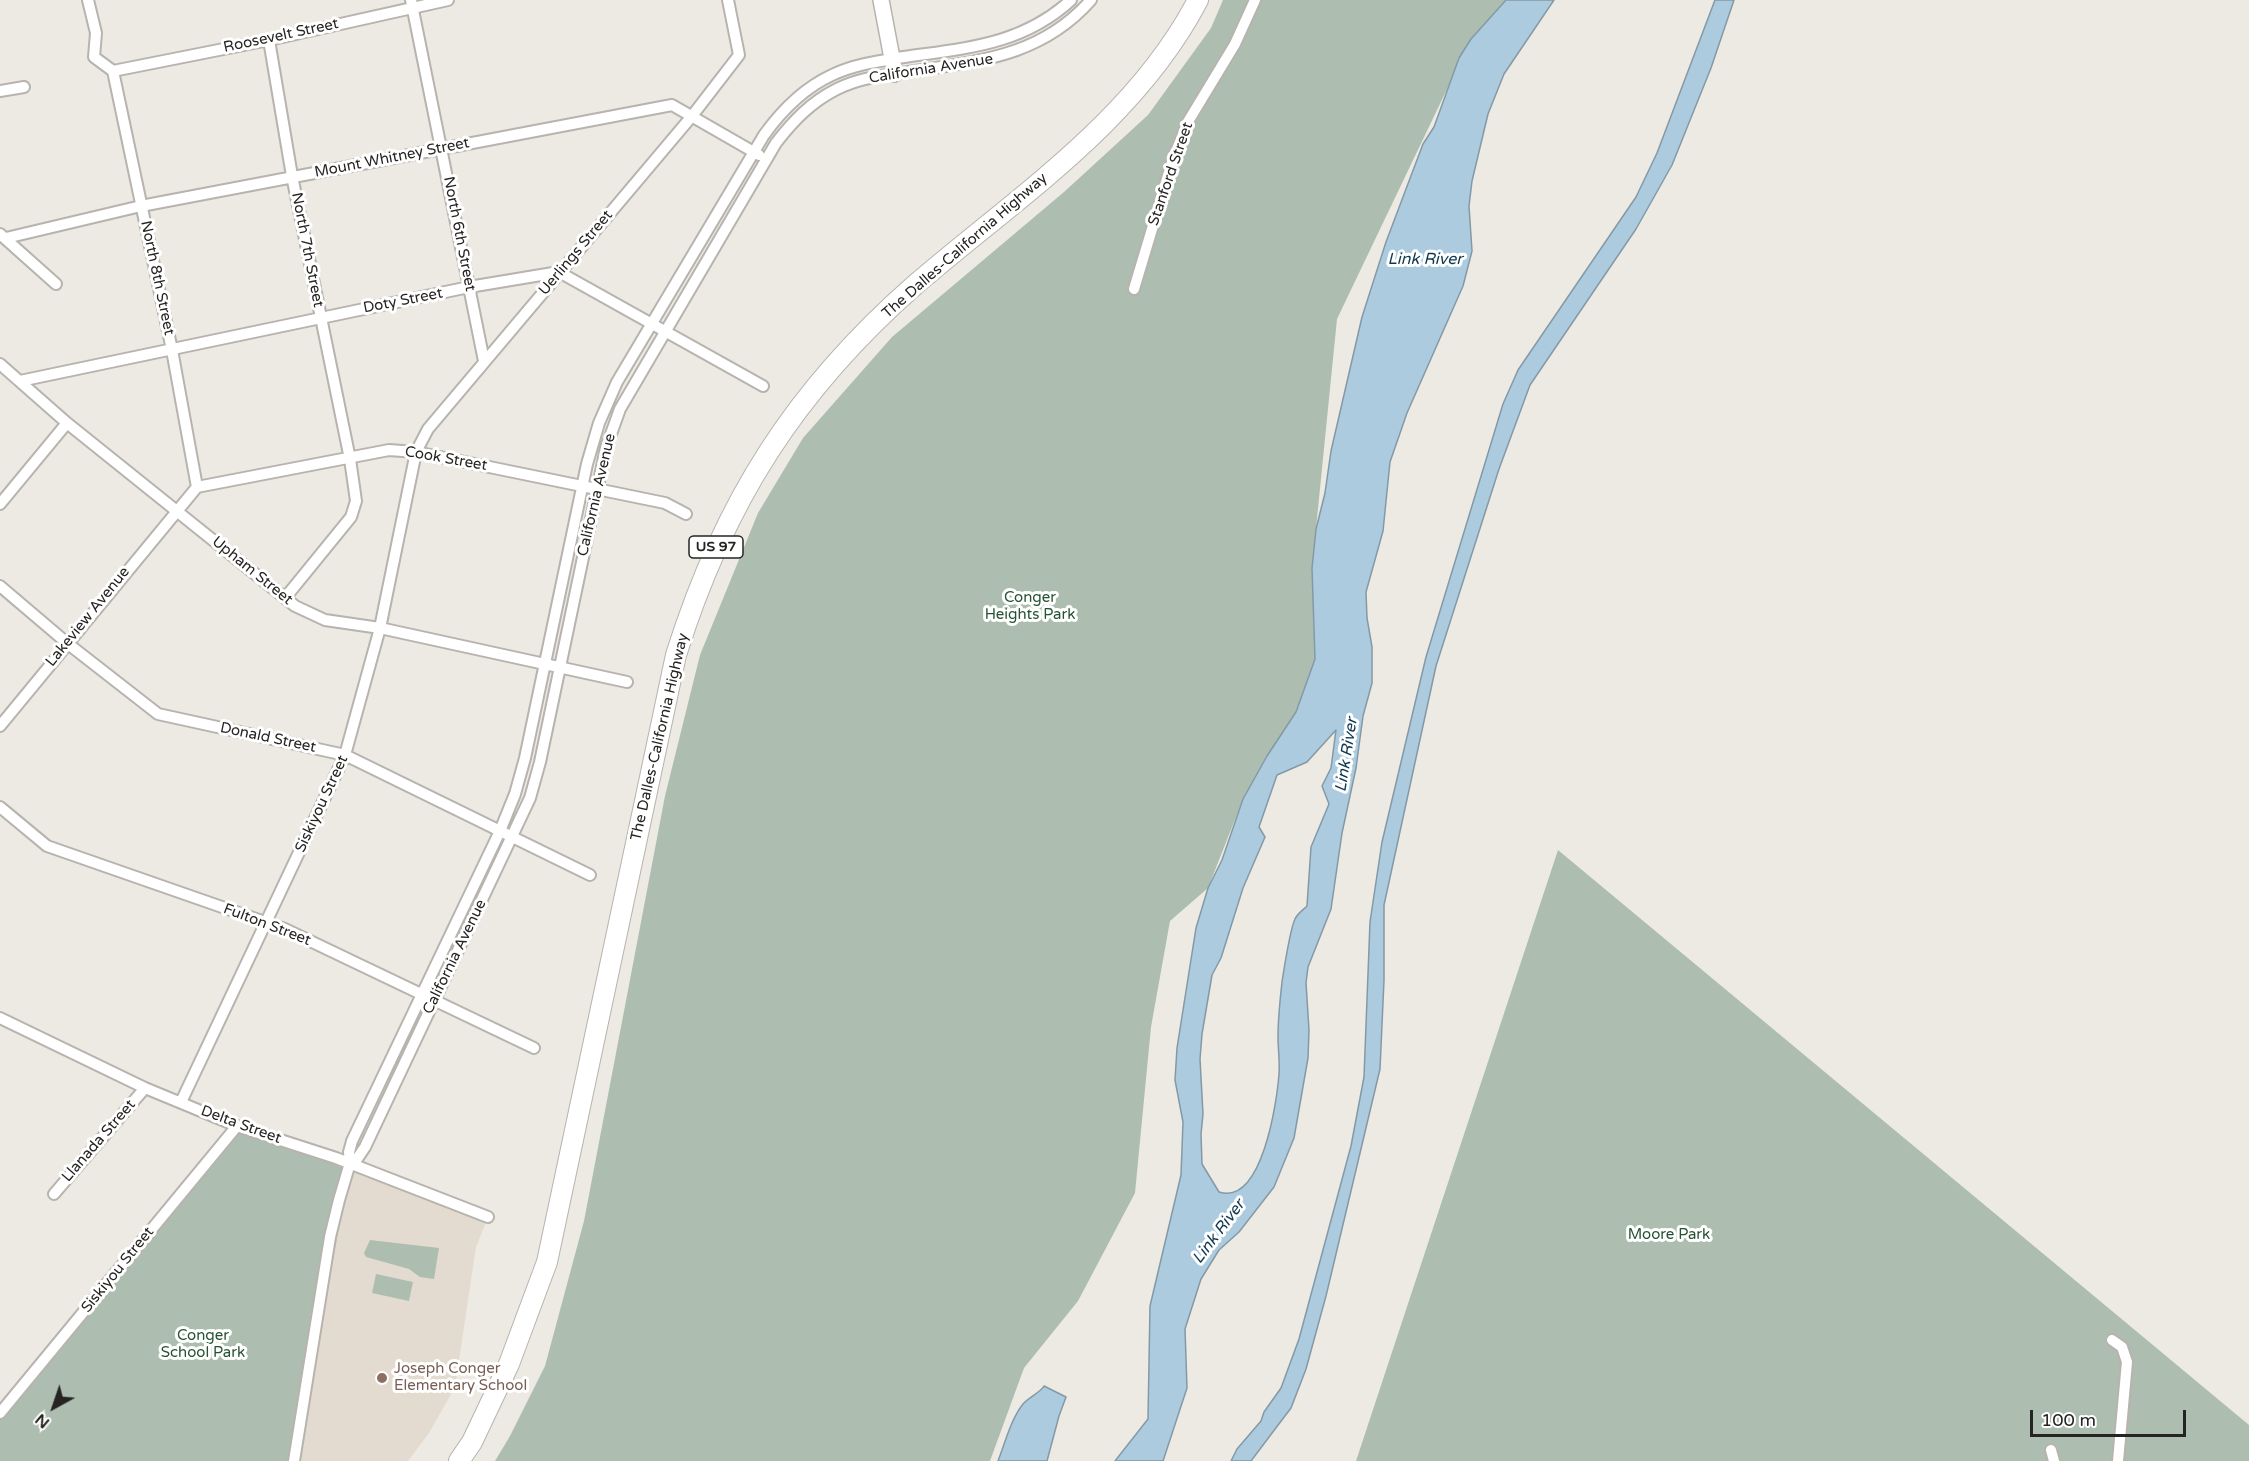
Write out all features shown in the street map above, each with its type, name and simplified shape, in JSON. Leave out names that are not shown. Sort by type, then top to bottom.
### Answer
[{"type":"highway","name":"The Dalles-California Highway","points":[[459,1461],[472,1443],[509,1365],[547,1262],[676,655],[700,584],[731,515],[766,453],[788,422],[836,364],[914,286],[1071,155],[1112,117],[1166,52],[1198,0]]},
{"type":"street","points":[[88,0],[96,33],[94,57],[113,71]]},
{"type":"street","name":"Roosevelt Street","points":[[113,71],[269,40],[412,3],[448,0]]},
{"type":"street","name":"Uerlings Street","points":[[416,452],[429,429],[692,116],[739,55],[728,0]]},
{"type":"street","points":[[881,0],[894,66]]},
{"type":"street","name":"California Avenue","points":[[350,1163],[357,1159],[365,1147],[513,838],[536,780],[606,448],[620,409],[766,159],[796,119],[822,97],[894,66],[1001,41],[1036,26],[1071,0]]},
{"type":"street","name":"California Avenue","points":[[294,1461],[330,1237],[350,1163],[350,1148],[355,1133],[500,831],[521,776],[582,486],[592,445],[607,403],[753,152],[785,108],[814,85],[852,67],[982,61],[1013,53],[1058,30],[1091,0]]},
{"type":"street","name":"Stanford Street","points":[[1134,289],[1173,159],[1189,120],[1236,44],[1255,0]]},
{"type":"street","name":"North 6th Street","points":[[412,3],[484,362]]},
{"type":"street","name":"North 7th Street","points":[[269,40],[292,176],[350,459]]},
{"type":"street","name":"North 8th Street","points":[[113,71],[172,350],[196,487]]},
{"type":"street","points":[[0,91],[24,87]]},
{"type":"street","name":"Mount Whitney Street","points":[[3,236],[292,176],[672,105],[766,159]]},
{"type":"street","points":[[3,236],[56,284]]},
{"type":"street","points":[[559,273],[763,386]]},
{"type":"street","name":"Doty Street","points":[[20,381],[469,287],[559,273]]},
{"type":"street","name":"Upham Street","points":[[0,364],[67,423],[296,606],[325,620],[380,628],[627,682]]},
{"type":"street","points":[[0,504],[67,423]]},
{"type":"street","name":"Cook Street","points":[[196,487],[389,450],[416,452],[665,503],[686,514]]},
{"type":"street","name":"Siskiyou Street","points":[[181,1102],[345,755],[380,628],[416,452]]},
{"type":"street","points":[[285,598],[351,517],[356,501],[350,459]]},
{"type":"street","points":[[176,509],[196,487]]},
{"type":"street","name":"Lakeview Avenue","points":[[0,726],[176,509]]},
{"type":"street","name":"Donald Street","points":[[0,586],[67,643],[158,714],[345,755],[590,875]]},
{"type":"street","name":"Fulton Street","points":[[0,807],[47,846],[285,929],[534,1048]]},
{"type":"street","name":"Delta Street","points":[[0,1018],[145,1088],[237,1126],[350,1163],[488,1216]]},
{"type":"street","name":"Llanada Street","points":[[54,1194],[145,1088]]},
{"type":"street","name":"Siskiyou Street","points":[[0,1413],[237,1126]]},
{"type":"street","points":[[2112,1340],[2122,1347],[2127,1362],[2118,1461]]},
{"type":"shaded area","name":"Conger School Park","points":[[237,1126],[488,1217],[476,1247],[455,1387],[429,1433],[408,1461],[0,1461]]},
{"type":"green space","name":"Conger Heights Park","points":[[1223,0],[1506,0],[1471,39],[1337,319],[1312,568],[1315,659],[1296,712],[1243,799],[1208,888],[1170,921],[1151,1027],[1135,1193],[1078,1301],[1024,1368],[990,1461],[495,1461],[545,1366],[584,1221],[665,796],[700,655],[758,513],[803,438],[892,337],[1064,192],[1148,115],[1211,28]]},
{"type":"green space","name":"Moore Park","points":[[1558,850],[2249,1425],[2249,1461],[1356,1461]]},
{"type":"green space","name":"Conger School Park","points":[[237,1126],[350,1163],[298,1461],[0,1461],[0,1413]]},
{"type":"green space","points":[[370,1240],[439,1248],[434,1279],[420,1277],[409,1269],[366,1257],[364,1253]]},
{"type":"green space","points":[[376,1274],[413,1282],[409,1301],[372,1293]]},
{"type":"water","name":"Link River","points":[[1506,0],[1554,0],[1504,74],[1488,114],[1472,181],[1469,206],[1472,251],[1463,286],[1407,413],[1390,462],[1383,531],[1366,592],[1367,618],[1372,647],[1372,683],[1363,716],[1331,909],[1308,967],[1306,983],[1308,1058],[1294,1138],[1274,1187],[1239,1232],[1219,1250],[1201,1279],[1185,1329],[1187,1388],[1163,1461],[1115,1461],[1148,1419],[1150,1306],[1181,1175],[1183,1122],[1175,1080],[1177,1048],[1196,928],[1208,888],[1222,860],[1243,799],[1267,756],[1296,712],[1315,659],[1312,568],[1316,529],[1325,493],[1331,451],[1362,317],[1386,242],[1423,144],[1434,127],[1459,58],[1471,39]],"holes":[[[1336,730],[1331,768],[1322,786],[1329,804],[1311,847],[1307,906],[1295,919],[1282,982],[1278,1037],[1279,1074],[1270,1127],[1256,1168],[1246,1183],[1234,1192],[1219,1192],[1202,1164],[1201,1134],[1203,1114],[1200,1059],[1212,975],[1221,958],[1243,888],[1265,837],[1259,827],[1277,775],[1307,762]]]},
{"type":"water","points":[[1715,0],[1734,0],[1711,68],[1672,165],[1636,229],[1530,385],[1499,469],[1436,666],[1384,905],[1384,980],[1380,1069],[1326,1296],[1306,1369],[1291,1408],[1251,1461],[1231,1461],[1237,1449],[1261,1421],[1264,1412],[1281,1388],[1299,1339],[1351,1146],[1364,1077],[1370,922],[1382,842],[1426,657],[1503,404],[1518,370],[1636,197],[1657,153]]},
{"type":"water","points":[[1044,1386],[1066,1397],[1047,1461],[998,1461],[1019,1410]]},
{"type":"place","name":"Joseph Conger Elementary School","points":[[382,1378]]}]
